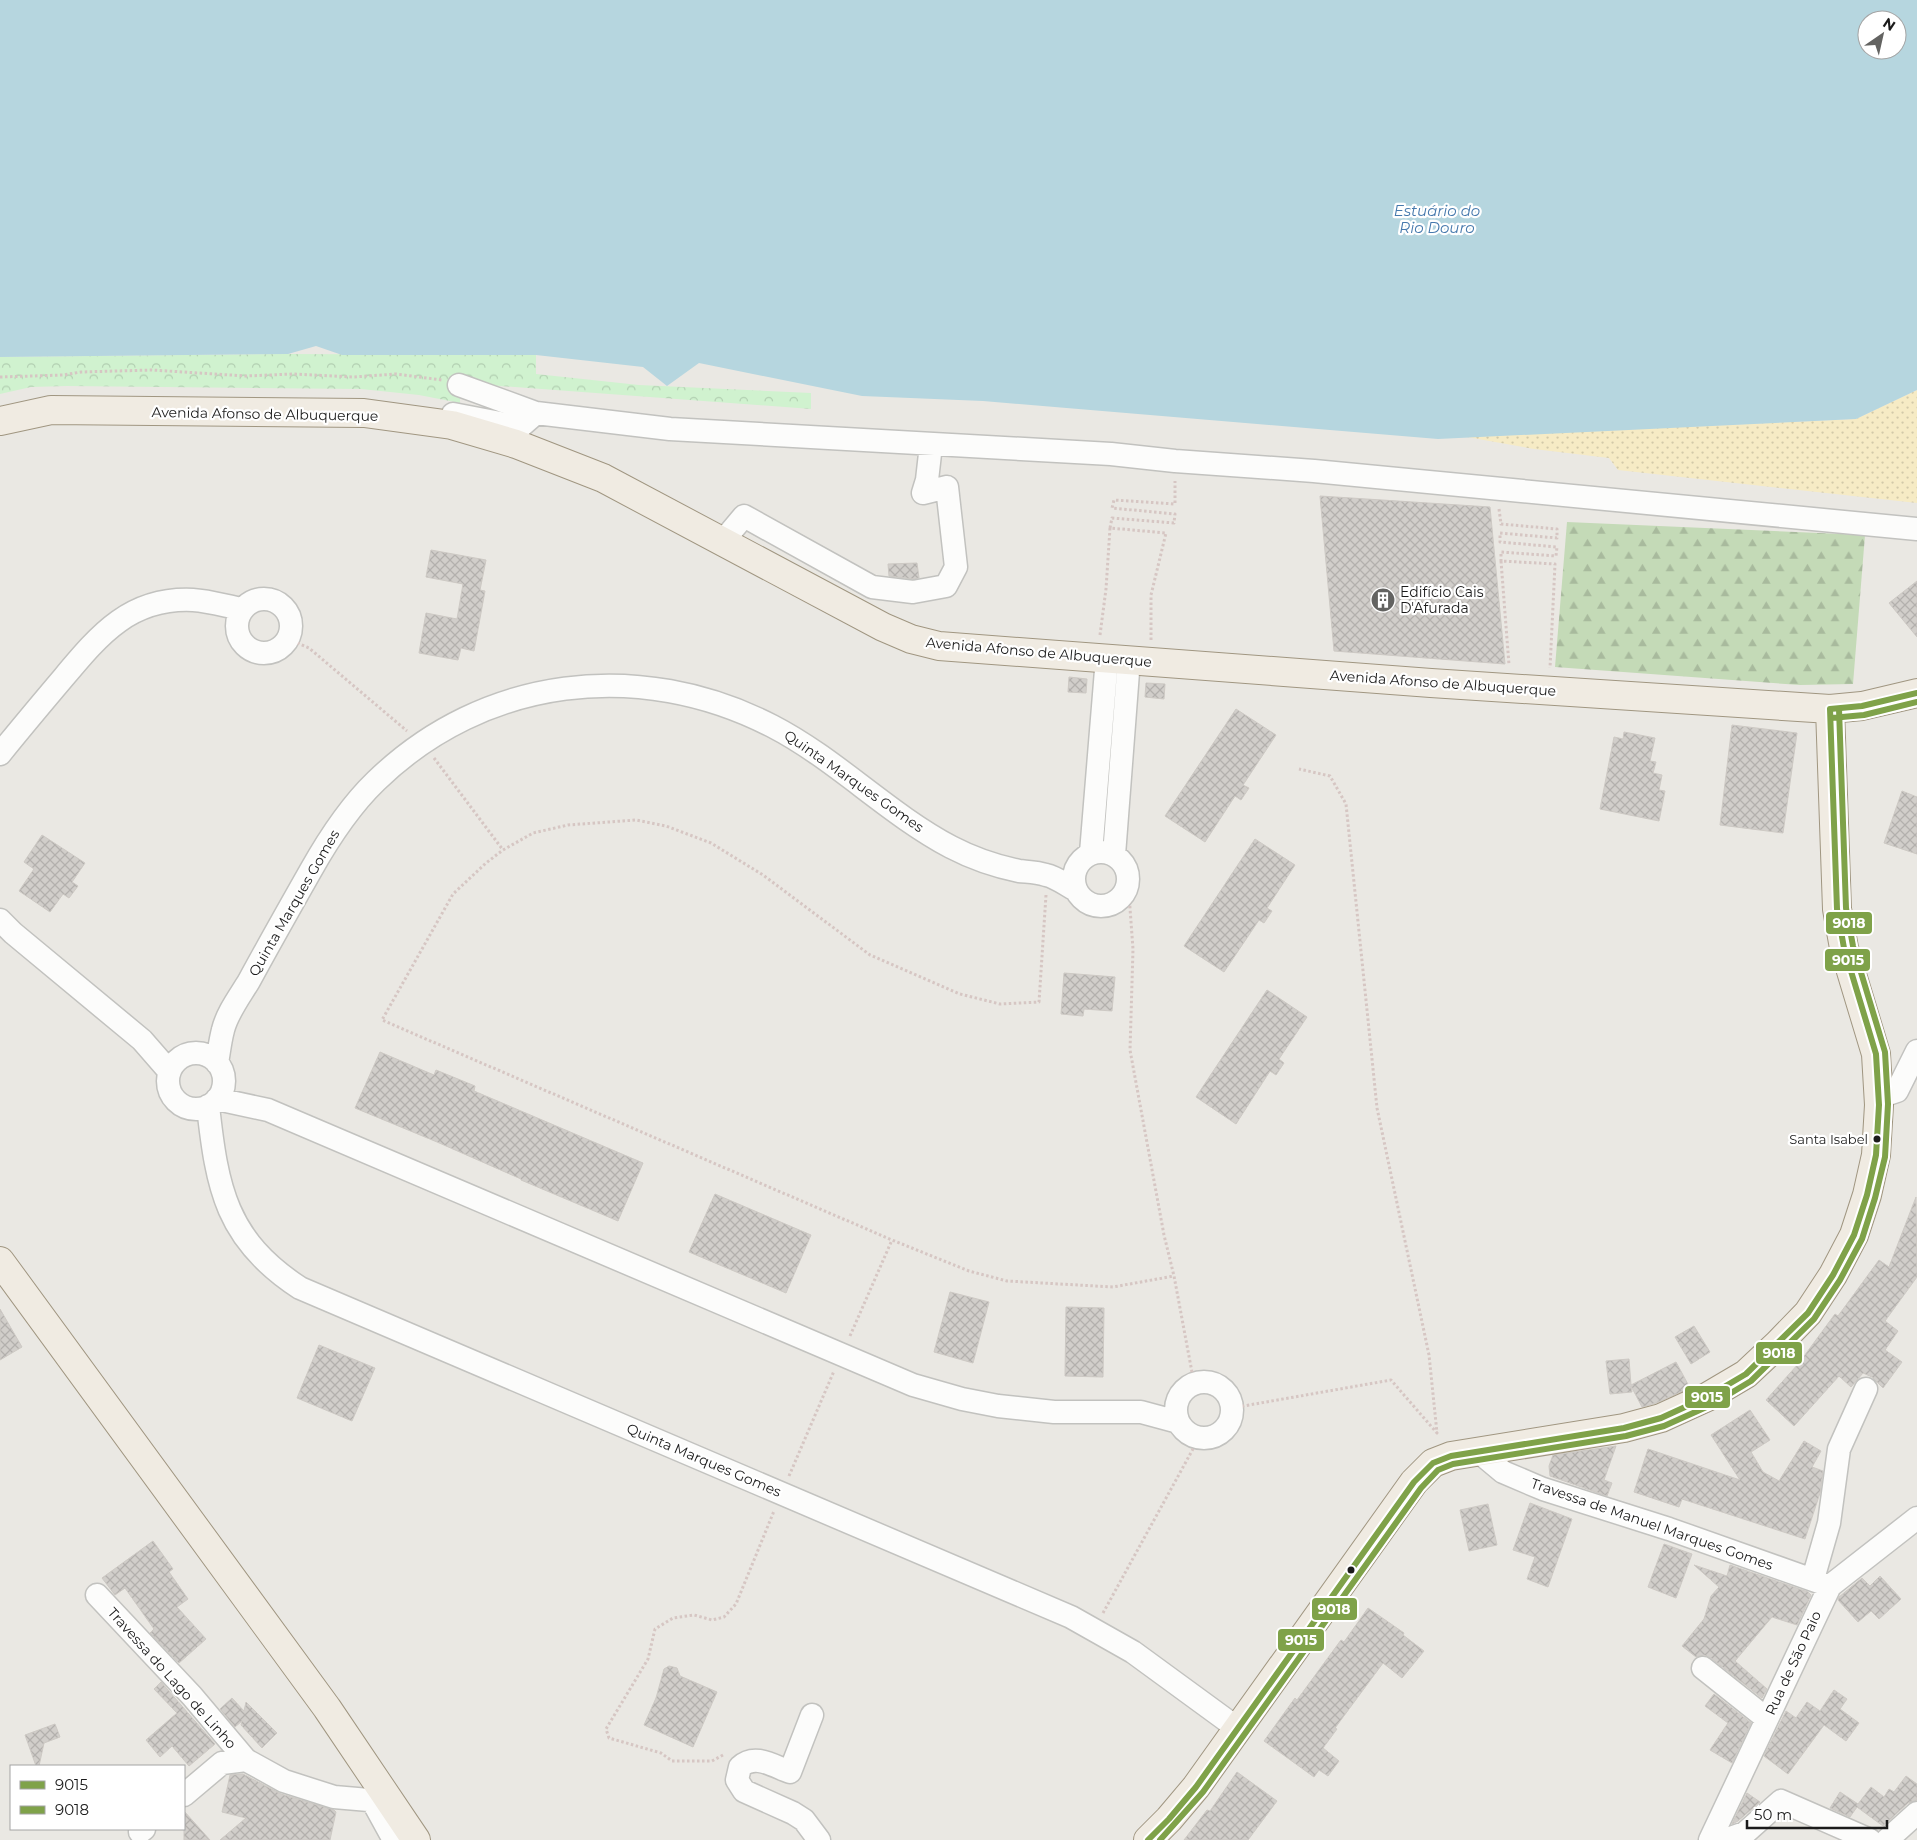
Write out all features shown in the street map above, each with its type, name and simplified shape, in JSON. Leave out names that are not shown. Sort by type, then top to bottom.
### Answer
[{"type":"main road","name":"Avenida Afonso de Albuquerque","points":[[0,421],[51,410],[71,410],[364,414],[452,425],[516,444],[603,478],[882,627],[911,639],[939,646],[1122,654],[1510,689],[1830,709],[1862,706],[1917,693]]},
{"type":"main road","points":[[1148,1840],[1196,1787],[1236,1728],[1420,1475],[1441,1459],[1461,1454],[1643,1424],[1707,1397],[1746,1374],[1808,1313],[1833,1275],[1854,1235],[1868,1195],[1876,1155],[1879,1097],[1876,1054],[1844,948],[1837,909],[1830,709]]},
{"type":"main road","points":[[0,1261],[321,1700],[382,1801],[416,1840]]},
{"type":"street","points":[[459,385],[536,412],[670,429],[1111,454],[1175,461],[1314,471],[1917,529]]},
{"type":"street","points":[[435,410],[520,427],[536,412]]},
{"type":"street","points":[[724,541],[744,516],[872,587],[913,592],[946,586],[956,567],[947,487],[923,493],[927,480],[931,445]]},
{"type":"street","points":[[266,598],[274,601],[288,612],[291,630],[283,646],[267,653],[258,653],[249,649],[238,635],[236,626],[242,609],[256,599],[266,598]]},
{"type":"street","points":[[0,754],[88,648],[108,627],[119,619],[143,608],[168,601],[194,600],[242,609]]},
{"type":"street","points":[[1122,654],[1114,854],[1125,866],[1128,881]]},
{"type":"street","points":[[1076,890],[1073,881],[1085,858],[1122,654]]},
{"type":"street","name":"Quinta Marques Gomes","points":[[1128,881],[1126,890],[1114,903],[1106,906],[1097,906],[1088,903],[1076,890],[1047,875],[1014,870],[963,853],[925,831],[787,734],[737,710],[680,692],[626,686],[575,687],[542,692],[490,707],[455,724],[397,762],[357,802],[319,855],[223,1028],[212,1091],[214,1159],[226,1201],[248,1243],[278,1272],[300,1288],[1033,1600],[1094,1629],[1145,1660],[1236,1728]]},
{"type":"street","name":"Quinta Marques Gomes","points":[[1047,875],[1099,851],[1114,854]]},
{"type":"street","points":[[0,920],[12,933],[142,1040],[181,1060]]},
{"type":"street","name":"Quinta Marques Gomes","points":[[181,1060],[223,1028]]},
{"type":"street","points":[[1879,1097],[1897,1091],[1917,1051]]},
{"type":"street","points":[[212,1091],[210,1057],[202,1053],[181,1060],[168,1080],[172,1096],[177,1102],[212,1091],[268,1110],[913,1385],[981,1403],[1054,1412],[1141,1412],[1178,1422],[1191,1435],[1199,1438],[1217,1435],[1230,1422],[1232,1408],[1228,1395],[1213,1383],[1204,1381],[1194,1383],[1186,1388],[1178,1399],[1176,1413],[1178,1422]]},
{"type":"street","points":[[1822,1583],[1828,1523],[1839,1449],[1866,1389]]},
{"type":"street","points":[[1141,1412],[1178,1399]]},
{"type":"street","name":"Travessa de Manuel Marques Gomes","points":[[1479,1452],[1503,1472],[1543,1489],[1669,1529],[1822,1583]]},
{"type":"street","name":"Rua de São Paio","points":[[1710,1840],[1767,1720],[1822,1583],[1917,1518]]},
{"type":"street","name":"Travessa do Lago de Linho","points":[[97,1596],[192,1696],[246,1760],[284,1781],[334,1797],[382,1801]]},
{"type":"street","points":[[1703,1668],[1767,1720]]},
{"type":"street","points":[[812,1715],[790,1772],[757,1760],[751,1760],[740,1767],[738,1780],[744,1791],[793,1813],[804,1820],[819,1840]]},
{"type":"street","name":"Travessa do Lago de Linho","points":[[185,1795],[222,1763],[246,1760]]},
{"type":"street","points":[[382,1801],[394,1840]]},
{"type":"street","points":[[1725,1840],[1745,1833],[1780,1801],[1870,1840]]},
{"type":"street","points":[[1887,1840],[1917,1813]]},
{"type":"path","points":[[0,377],[152,370],[246,376],[293,374],[352,377],[396,374],[438,379],[459,385]]},
{"type":"path","points":[[1122,654],[1106,589],[1112,518],[1174,523],[1175,514],[1112,508],[1114,500],[1175,504],[1175,461]]},
{"type":"path","points":[[1495,488],[1501,524],[1557,529],[1557,538],[1500,533],[1500,542],[1556,547],[1556,556],[1502,552],[1501,561],[1510,689]]},
{"type":"path","points":[[1110,528],[1166,533],[1151,595],[1122,654]]},
{"type":"path","points":[[1501,561],[1555,564],[1549,691]]},
{"type":"path","points":[[288,639],[309,648],[423,744],[503,850]]},
{"type":"path","points":[[1232,1408],[1391,1380],[1437,1433],[1429,1355],[1377,1108],[1346,804],[1330,776],[1299,769]]},
{"type":"path","points":[[1047,875],[1039,1002],[1000,1004],[960,994],[870,955],[763,875],[711,842],[666,826],[636,820],[568,825],[533,833],[503,850],[453,894],[382,1020],[892,1240],[969,1271],[1007,1281],[1113,1287],[1174,1276]]},
{"type":"path","points":[[1128,881],[1133,949],[1130,1050],[1194,1383]]},
{"type":"path","points":[[727,1752],[712,1761],[672,1761],[661,1753],[609,1738],[606,1729],[648,1659],[655,1629],[673,1618],[694,1615],[712,1620],[724,1617],[736,1604],[841,1355],[892,1240]]},
{"type":"path","points":[[1094,1629],[1199,1438]]},
{"type":"green space","points":[[288,354],[536,355],[536,374],[639,385],[811,393],[811,409],[460,383],[460,403],[419,395],[361,389],[67,386],[31,387],[0,394],[0,357]]},
{"type":"green space","points":[[1567,522],[1865,535],[1853,684],[1800,685],[1555,667]]},
{"type":"sand","points":[[1917,390],[1917,503],[1618,470],[1609,458],[1534,449],[1467,437],[1856,419]]},
{"type":"water","name":"Estuário do Rio Douro","points":[[0,0],[1917,0],[1917,390],[1856,419],[1438,439],[983,401],[862,396],[699,363],[667,386],[643,367],[536,355],[342,355],[316,346],[288,354],[0,357]]},
{"type":"building","points":[[1320,496],[1490,507],[1505,664],[1334,651]]},
{"type":"building","points":[[431,550],[486,560],[480,590],[485,591],[474,651],[461,648],[458,660],[419,653],[426,613],[457,619],[463,584],[426,577]]},
{"type":"building","points":[[917,563],[919,578],[889,576],[888,564]]},
{"type":"building","points":[[1917,581],[1917,637],[1889,603]]},
{"type":"building","points":[[1069,677],[1087,679],[1086,693],[1068,692]]},
{"type":"building","points":[[1146,683],[1165,684],[1164,699],[1145,697]]},
{"type":"building","points":[[1236,709],[1276,735],[1243,785],[1249,788],[1241,800],[1235,796],[1205,842],[1165,816]]},
{"type":"building","points":[[1732,725],[1797,733],[1783,833],[1720,825]]},
{"type":"building","points":[[1624,732],[1655,738],[1650,761],[1656,762],[1653,773],[1662,775],[1659,790],[1665,791],[1659,821],[1600,809],[1614,737],[1623,739]]},
{"type":"building","points":[[1902,791],[1917,797],[1917,854],[1884,843]]},
{"type":"building","points":[[42,835],[85,863],[72,882],[78,886],[69,898],[63,894],[50,912],[19,891],[34,869],[24,862]]},
{"type":"building","points":[[1255,839],[1295,865],[1267,908],[1272,911],[1264,923],[1259,920],[1224,972],[1184,946]]},
{"type":"building","points":[[1064,973],[1115,977],[1112,1011],[1084,1009],[1083,1016],[1061,1014]]},
{"type":"building","points":[[1267,990],[1307,1017],[1279,1059],[1284,1063],[1276,1075],[1270,1071],[1236,1124],[1196,1097]]},
{"type":"building","points":[[380,1052],[434,1075],[436,1070],[475,1086],[474,1091],[643,1163],[618,1221],[355,1108]]},
{"type":"building","points":[[715,1194],[811,1235],[786,1293],[689,1252]]},
{"type":"building","points":[[1916,1197],[1917,1277],[1885,1321],[1898,1331],[1885,1350],[1902,1362],[1883,1388],[1872,1377],[1863,1373],[1851,1387],[1839,1376],[1794,1426],[1766,1400],[1799,1363],[1835,1314],[1838,1316],[1879,1260],[1889,1267]]},
{"type":"building","points":[[950,1292],[989,1302],[973,1363],[934,1352]]},
{"type":"building","points":[[1066,1307],[1104,1308],[1103,1377],[1065,1376]]},
{"type":"building","points":[[0,1309],[22,1347],[0,1360]]},
{"type":"building","points":[[1694,1326],[1710,1352],[1691,1364],[1675,1337]]},
{"type":"building","points":[[319,1345],[375,1368],[352,1421],[297,1398]]},
{"type":"building","points":[[1629,1359],[1631,1385],[1676,1362],[1690,1388],[1642,1407],[1631,1386],[1632,1392],[1610,1394],[1606,1361]]},
{"type":"building","points":[[1750,1410],[1770,1440],[1751,1452],[1763,1472],[1779,1481],[1804,1441],[1821,1451],[1812,1467],[1823,1471],[1820,1493],[1805,1539],[1682,1499],[1679,1507],[1634,1492],[1648,1449],[1740,1480],[1711,1435]]},
{"type":"building","points":[[1616,1446],[1604,1480],[1612,1483],[1607,1496],[1550,1476],[1549,1466],[1553,1455]]},
{"type":"building","points":[[1530,1503],[1572,1519],[1548,1587],[1527,1579],[1535,1557],[1513,1550]]},
{"type":"building","points":[[1488,1504],[1497,1545],[1469,1551],[1460,1510]]},
{"type":"building","points":[[153,1541],[173,1569],[169,1572],[188,1599],[177,1607],[206,1639],[179,1663],[150,1633],[154,1629],[125,1588],[115,1595],[102,1578]]},
{"type":"building","points":[[1664,1544],[1692,1554],[1676,1598],[1648,1587]]},
{"type":"building","points":[[1694,1565],[1727,1576],[1730,1565],[1808,1592],[1811,1595],[1797,1625],[1772,1617],[1735,1661],[1767,1689],[1762,1698],[1711,1658],[1704,1655],[1696,1657],[1682,1646],[1704,1619],[1711,1596],[1719,1587]]},
{"type":"building","points":[[1880,1576],[1901,1599],[1879,1619],[1871,1611],[1858,1622],[1838,1600],[1839,1597],[1862,1578],[1870,1586]]},
{"type":"building","points":[[1368,1608],[1404,1633],[1403,1635],[1424,1651],[1402,1678],[1383,1663],[1335,1728],[1337,1729],[1323,1748],[1339,1761],[1328,1776],[1319,1770],[1314,1777],[1264,1741],[1295,1698],[1297,1700],[1341,1640],[1344,1642]]},
{"type":"building","points":[[669,1666],[677,1668],[680,1676],[717,1692],[693,1747],[644,1725],[656,1698],[664,1669]]},
{"type":"building","points":[[161,1682],[215,1744],[189,1766],[172,1746],[160,1757],[146,1740],[177,1713],[154,1689]]},
{"type":"building","points":[[1834,1690],[1847,1699],[1840,1709],[1859,1723],[1846,1741],[1824,1725],[1788,1774],[1764,1756],[1786,1711],[1796,1718],[1807,1702],[1820,1711]]},
{"type":"building","points":[[1714,1694],[1751,1723],[1732,1763],[1710,1750],[1728,1723],[1705,1706]]},
{"type":"building","points":[[232,1698],[244,1711],[246,1702],[277,1733],[262,1748],[241,1725],[242,1721],[235,1727],[220,1709]]},
{"type":"building","points":[[55,1724],[60,1737],[44,1743],[39,1765],[36,1765],[25,1735]]},
{"type":"building","points":[[1237,1772],[1277,1801],[1248,1840],[1184,1840],[1207,1810],[1210,1811]]},
{"type":"building","points":[[243,1774],[281,1794],[334,1810],[336,1812],[330,1840],[220,1840],[246,1818],[222,1812],[230,1775]]},
{"type":"building","points":[[1906,1776],[1917,1784],[1917,1800],[1908,1803],[1883,1826],[1857,1807],[1850,1817],[1830,1808],[1840,1792],[1858,1804],[1871,1787],[1884,1797],[1889,1789],[1894,1792]]},
{"type":"building","points":[[1747,1793],[1760,1802],[1732,1824]]},
{"type":"building","points":[[185,1812],[210,1840],[184,1840],[185,1830]]},
{"type":"transit line","name":"9015","points":[[1830,709],[1862,706],[1917,693]]},
{"type":"transit line","name":"9018","points":[[1831,718],[1864,715],[1917,702]]},
{"type":"transit line","name":"9015","points":[[1148,1840],[1196,1787],[1414,1482],[1433,1463],[1451,1456],[1624,1428],[1661,1418],[1707,1397],[1746,1374],[1808,1313],[1833,1275],[1854,1235],[1867,1195],[1876,1155],[1879,1105],[1876,1054],[1844,948],[1837,909],[1830,709]]},
{"type":"transit line","name":"9018","points":[[1160,1840],[1203,1792],[1421,1488],[1438,1470],[1453,1464],[1626,1436],[1664,1426],[1711,1405],[1751,1381],[1814,1319],[1840,1280],[1862,1239],[1875,1198],[1885,1157],[1888,1104],[1885,1052],[1853,946],[1846,908],[1839,709]]},
{"type":"place","name":"Edifício Cais D'Afurada","points":[[1383,600]]},
{"type":"place","name":"Santa Isabel","points":[[1877,1139]]}]
